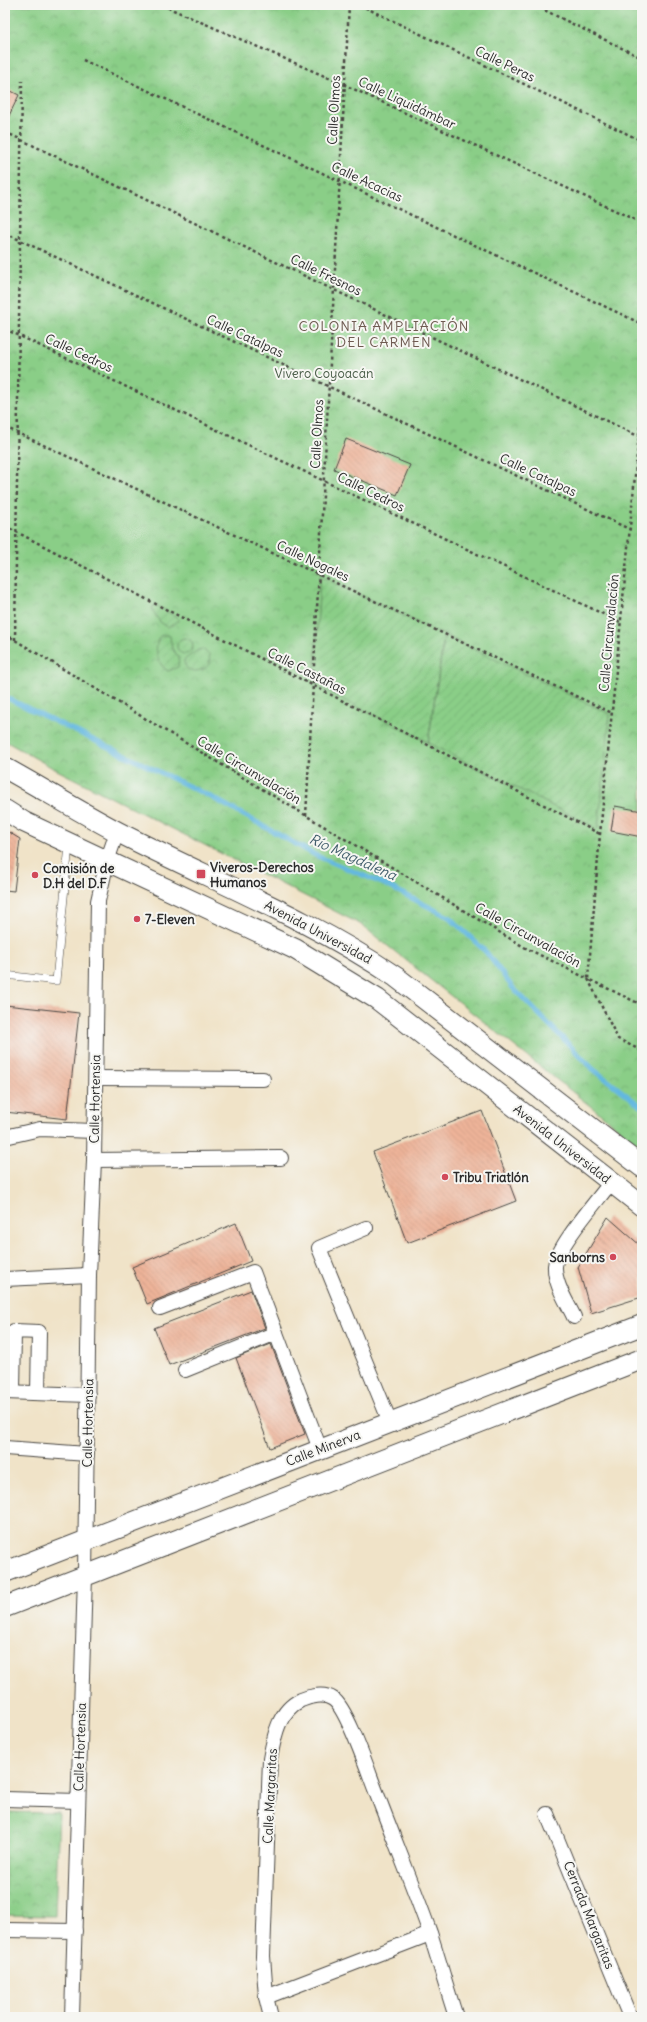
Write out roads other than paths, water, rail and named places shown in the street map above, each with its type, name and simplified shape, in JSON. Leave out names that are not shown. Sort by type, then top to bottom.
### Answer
[{"type":"main road","name":"Avenida Universidad","points":[[5,768],[117,832],[303,922],[358,951],[396,977],[642,1167]]},
{"type":"main road","name":"Avenida Universidad","points":[[5,810],[24,822],[295,949],[344,977],[377,999],[642,1206]]},
{"type":"main road","name":"Calle Minerva","points":[[5,1572],[641,1326]]},
{"type":"main road","points":[[5,1607],[642,1359]]},
{"type":"street","name":"Calle Hortensia","points":[[72,2017],[86,1541],[89,1275],[96,1078],[98,901],[107,861],[117,832]]},
{"type":"street","points":[[96,1078],[263,1079]]},
{"type":"street","points":[[5,1137],[40,1129],[94,1131]]},
{"type":"street","points":[[94,1160],[281,1158]]},
{"type":"street","points":[[574,1317],[558,1282],[555,1266],[562,1248],[611,1182]]},
{"type":"street","points":[[366,1228],[319,1248],[390,1422]]},
{"type":"street","points":[[160,1308],[253,1272],[320,1449]]},
{"type":"street","points":[[5,1279],[89,1275]]},
{"type":"street","points":[[38,1393],[39,1332],[14,1331],[9,1392],[88,1395]]},
{"type":"street","points":[[185,1370],[276,1333]]},
{"type":"street","points":[[5,1448],[87,1454]]},
{"type":"street","name":"Calle Margaritas","points":[[271,2017],[266,1997],[263,1956],[270,1759],[275,1730],[288,1711],[299,1701],[309,1697],[322,1696],[333,1699],[341,1708],[361,1752],[430,1934],[456,2017]]},
{"type":"street","points":[[5,1799],[78,1801]]},
{"type":"street","name":"Cerrada Margaritas","points":[[547,1814],[630,2017]]},
{"type":"street","points":[[5,1930],[75,1931]]},
{"type":"street","points":[[266,1997],[430,1934]]},
{"type":"lane","points":[[5,975],[56,981],[70,843]]},
{"type":"waterway","name":"Río Magdalena","points":[[5,697],[213,798],[317,856],[384,884],[449,917],[486,952],[513,988],[593,1069],[642,1107]]},
{"type":"place","name":"Viveros-Derechos Humanos","points":[[201,874]]},
{"type":"place","name":"Comisión de D.H del D.F","points":[[35,875]]},
{"type":"place","name":"7-Eleven","points":[[137,919]]},
{"type":"place","name":"Tribu Triatlón","points":[[445,1177]]},
{"type":"place","name":"Sanborns","points":[[613,1257]]},
{"type":"district","name":"COLONIA AMPLIACIÓN DEL CARMEN","points":[[384,334]]},
{"type":"park label","name":"Vivero Coyoacán","points":[[324,373]]}]
